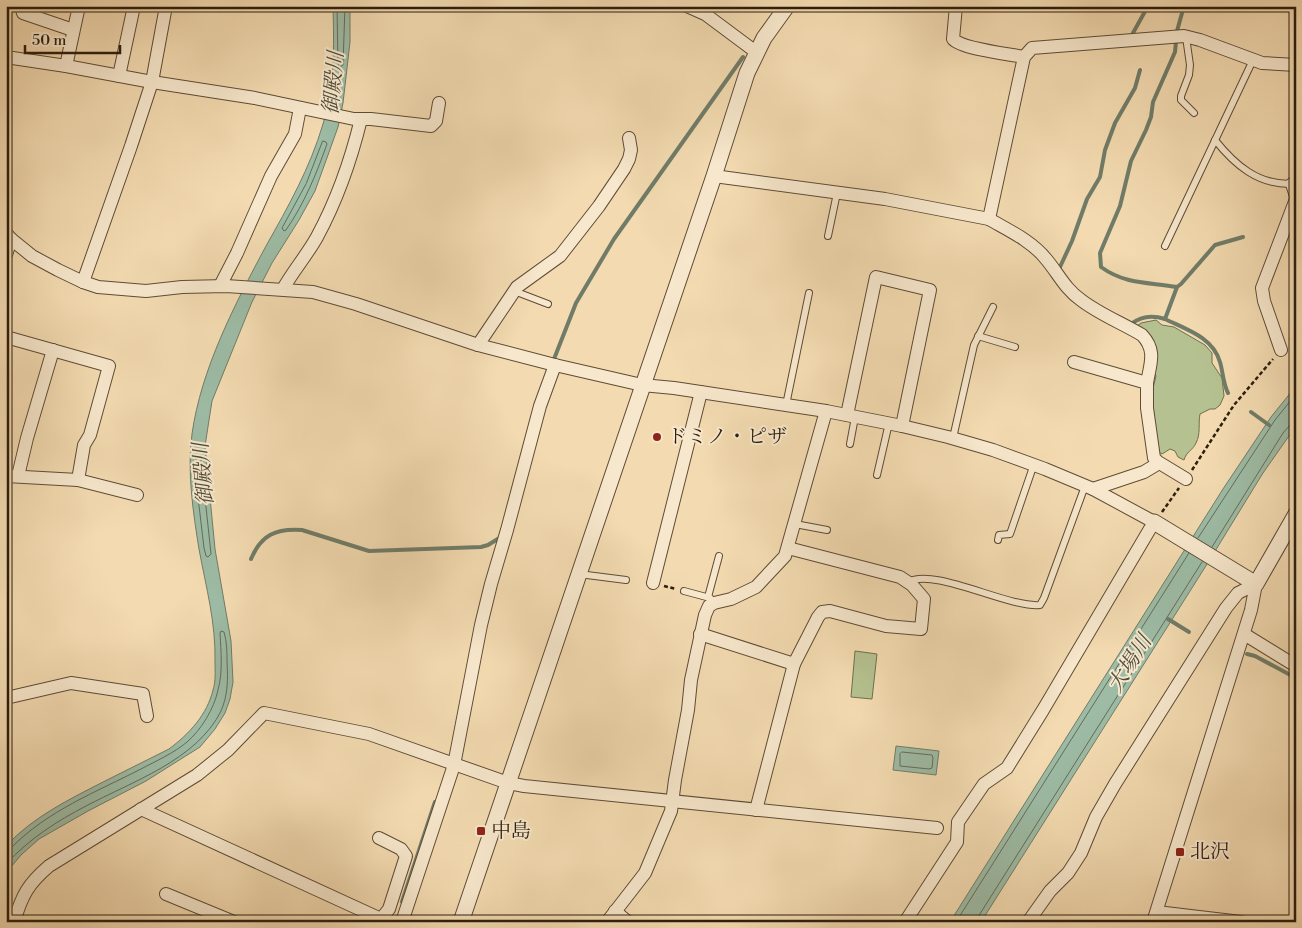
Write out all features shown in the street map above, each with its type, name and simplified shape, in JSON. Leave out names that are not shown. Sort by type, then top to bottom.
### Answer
[{"type":"street","points":[[21,6],[23,13],[73,30]]},
{"type":"street","points":[[66,66],[79,6]]},
{"type":"street","points":[[119,76],[134,6]]},
{"type":"street","points":[[83,282],[152,82],[166,6]]},
{"type":"street","points":[[687,6],[705,14],[756,52]]},
{"type":"street","points":[[461,922],[714,176],[747,73],[756,52],[787,6]]},
{"type":"street","points":[[956,6],[953,39],[956,43],[973,48],[1024,56]]},
{"type":"street","points":[[989,219],[1024,56],[1032,48],[1179,37],[1200,40],[1253,60],[1296,65]]},
{"type":"street","points":[[6,57],[246,96],[358,119],[431,126],[436,121],[439,102]]},
{"type":"street","points":[[223,286],[271,176],[295,134],[304,109]]},
{"type":"street","points":[[278,289],[316,239],[330,210],[349,163],[358,119]]},
{"type":"street","points":[[478,345],[521,283],[560,256],[568,248],[624,169],[631,150],[629,138]]},
{"type":"street","points":[[714,176],[929,207],[989,219],[1014,234],[1046,258],[1070,291],[1082,301],[1142,335],[1148,341],[1151,349],[1147,383],[1147,408],[1152,452],[1154,458],[1160,463],[1186,479]]},
{"type":"street","points":[[1281,350],[1264,302],[1262,288],[1295,190]]},
{"type":"street","points":[[8,236],[32,256],[83,282],[98,287],[131,291],[223,286],[313,292],[356,304],[478,345],[642,385],[826,411],[896,424],[953,438],[1034,464],[1089,487],[1157,523],[1256,584]]},
{"type":"street","points":[[6,255],[8,236]]},
{"type":"street","points":[[851,416],[876,277],[930,290],[896,424]]},
{"type":"street","points":[[6,337],[109,366],[90,435],[84,445],[78,480]]},
{"type":"street","points":[[53,350],[27,438],[12,476],[78,480],[137,495]]},
{"type":"street","points":[[1074,362],[1147,383]]},
{"type":"street","points":[[393,917],[454,765],[491,584],[540,406],[555,365]]},
{"type":"street","points":[[653,583],[701,392]]},
{"type":"street","points":[[607,922],[645,873],[671,811],[688,710],[691,680],[700,634],[711,600],[731,599],[756,587],[785,556],[826,411]]},
{"type":"street","points":[[1089,487],[1144,472],[1160,463]]},
{"type":"street","points":[[1242,922],[1155,917],[1244,634],[1255,597],[1256,584],[1296,514]]},
{"type":"street","points":[[906,922],[957,842],[958,822],[984,784],[1007,768],[1157,523]]},
{"type":"street","points":[[756,810],[794,664],[822,612],[830,611],[886,626],[920,629],[925,604],[924,598],[908,582],[900,577],[788,548]]},
{"type":"street","points":[[1028,922],[1050,891],[1068,873],[1081,853],[1096,817],[1115,784],[1226,608],[1238,593],[1256,584]]},
{"type":"street","points":[[700,634],[794,664]]},
{"type":"street","points":[[1244,634],[1296,666]]},
{"type":"street","points":[[6,698],[71,683],[143,694],[147,716]]},
{"type":"street","points":[[14,922],[20,902],[35,878],[70,852],[198,775],[228,750],[264,713],[369,734],[508,784],[937,828]]},
{"type":"street","points":[[141,809],[393,917]]},
{"type":"street","points":[[379,838],[402,849],[406,856],[393,917]]},
{"type":"street","points":[[166,894],[234,922]]},
{"type":"street","points":[[616,912],[628,922]]},
{"type":"lane","points":[[1179,37],[1190,65],[1189,75],[1181,100],[1194,113]]},
{"type":"lane","points":[[1165,246],[1253,60]]},
{"type":"lane","points":[[1215,140],[1240,168],[1254,176],[1295,190]]},
{"type":"lane","points":[[828,236],[837,193]]},
{"type":"lane","points":[[514,291],[548,304]]},
{"type":"lane","points":[[786,405],[808,293]]},
{"type":"lane","points":[[953,438],[974,345],[993,307]]},
{"type":"lane","points":[[978,336],[1015,347]]},
{"type":"lane","points":[[850,444],[851,416]]},
{"type":"lane","points":[[877,475],[896,424]]},
{"type":"lane","points":[[998,540],[999,535],[1010,534],[1034,464]]},
{"type":"lane","points":[[908,582],[921,578],[1040,605],[1089,487]]},
{"type":"lane","points":[[795,524],[827,530]]},
{"type":"lane","points":[[684,591],[711,600],[719,556]]},
{"type":"lane","points":[[578,574],[626,580]]},
{"type":"path","points":[[1157,523],[1234,406],[1296,334]]},
{"type":"shaded area","points":[[1156,320],[1162,325],[1174,327],[1205,345],[1212,353],[1212,363],[1222,378],[1224,396],[1220,405],[1215,409],[1210,409],[1200,414],[1198,440],[1184,460],[1178,457],[1175,451],[1170,449],[1162,454],[1157,451],[1152,392],[1156,376],[1153,369],[1157,353],[1152,339],[1137,326],[1141,323]]},
{"type":"shaded area","points":[[855,651],[877,654],[872,699],[851,697]]},
{"type":"water","name":"御殿川","points":[[333,6],[350,6],[350,42],[343,103],[338,127],[315,191],[272,263],[252,302],[212,401],[205,446],[215,549],[231,641],[233,682],[225,713],[200,747],[146,781],[39,839],[21,855],[6,873],[6,846],[16,836],[39,818],[64,803],[169,749],[202,716],[210,699],[215,680],[215,648],[212,619],[199,549],[190,477],[192,434],[196,410],[211,361],[231,314],[298,187],[318,140],[327,110],[332,81]]},
{"type":"water","name":"大場川","points":[[1296,386],[1296,426],[1263,473],[981,922],[950,922],[1223,489],[1271,417]]},
{"type":"water","points":[[896,746],[939,751],[936,775],[893,770]]},
{"type":"waterway","points":[[1133,36],[1148,6]]},
{"type":"waterway","points":[[1184,6],[1177,31],[1175,52],[1153,102],[1151,117],[1146,130],[1131,161],[1120,206],[1100,253],[1101,267],[1110,273],[1129,280],[1177,287],[1165,319],[1189,330],[1211,346],[1220,362],[1228,393]]},
{"type":"waterway","points":[[554,359],[576,303],[614,239],[743,57]]},
{"type":"waterway","points":[[1060,270],[1087,199],[1100,177],[1105,150],[1115,123],[1135,88],[1140,70]]},
{"type":"waterway","points":[[1177,287],[1215,245],[1243,237]]},
{"type":"waterway","points":[[1128,322],[1131,324],[1147,317],[1165,319]]},
{"type":"waterway","points":[[1251,412],[1269,425]]},
{"type":"waterway","points":[[251,559],[265,539],[284,530],[302,530],[369,551],[481,547],[501,537]]},
{"type":"waterway","points":[[1168,619],[1189,632]]},
{"type":"waterway","points":[[1247,654],[1255,656],[1296,678]]},
{"type":"waterway","points":[[402,902],[435,802]]},
{"type":"place","name":"ドミノ・ピザ","points":[[657,437]]},
{"type":"place","name":"中島","points":[[481,831]]},
{"type":"place","name":"北沢","points":[[1180,852]]}]
